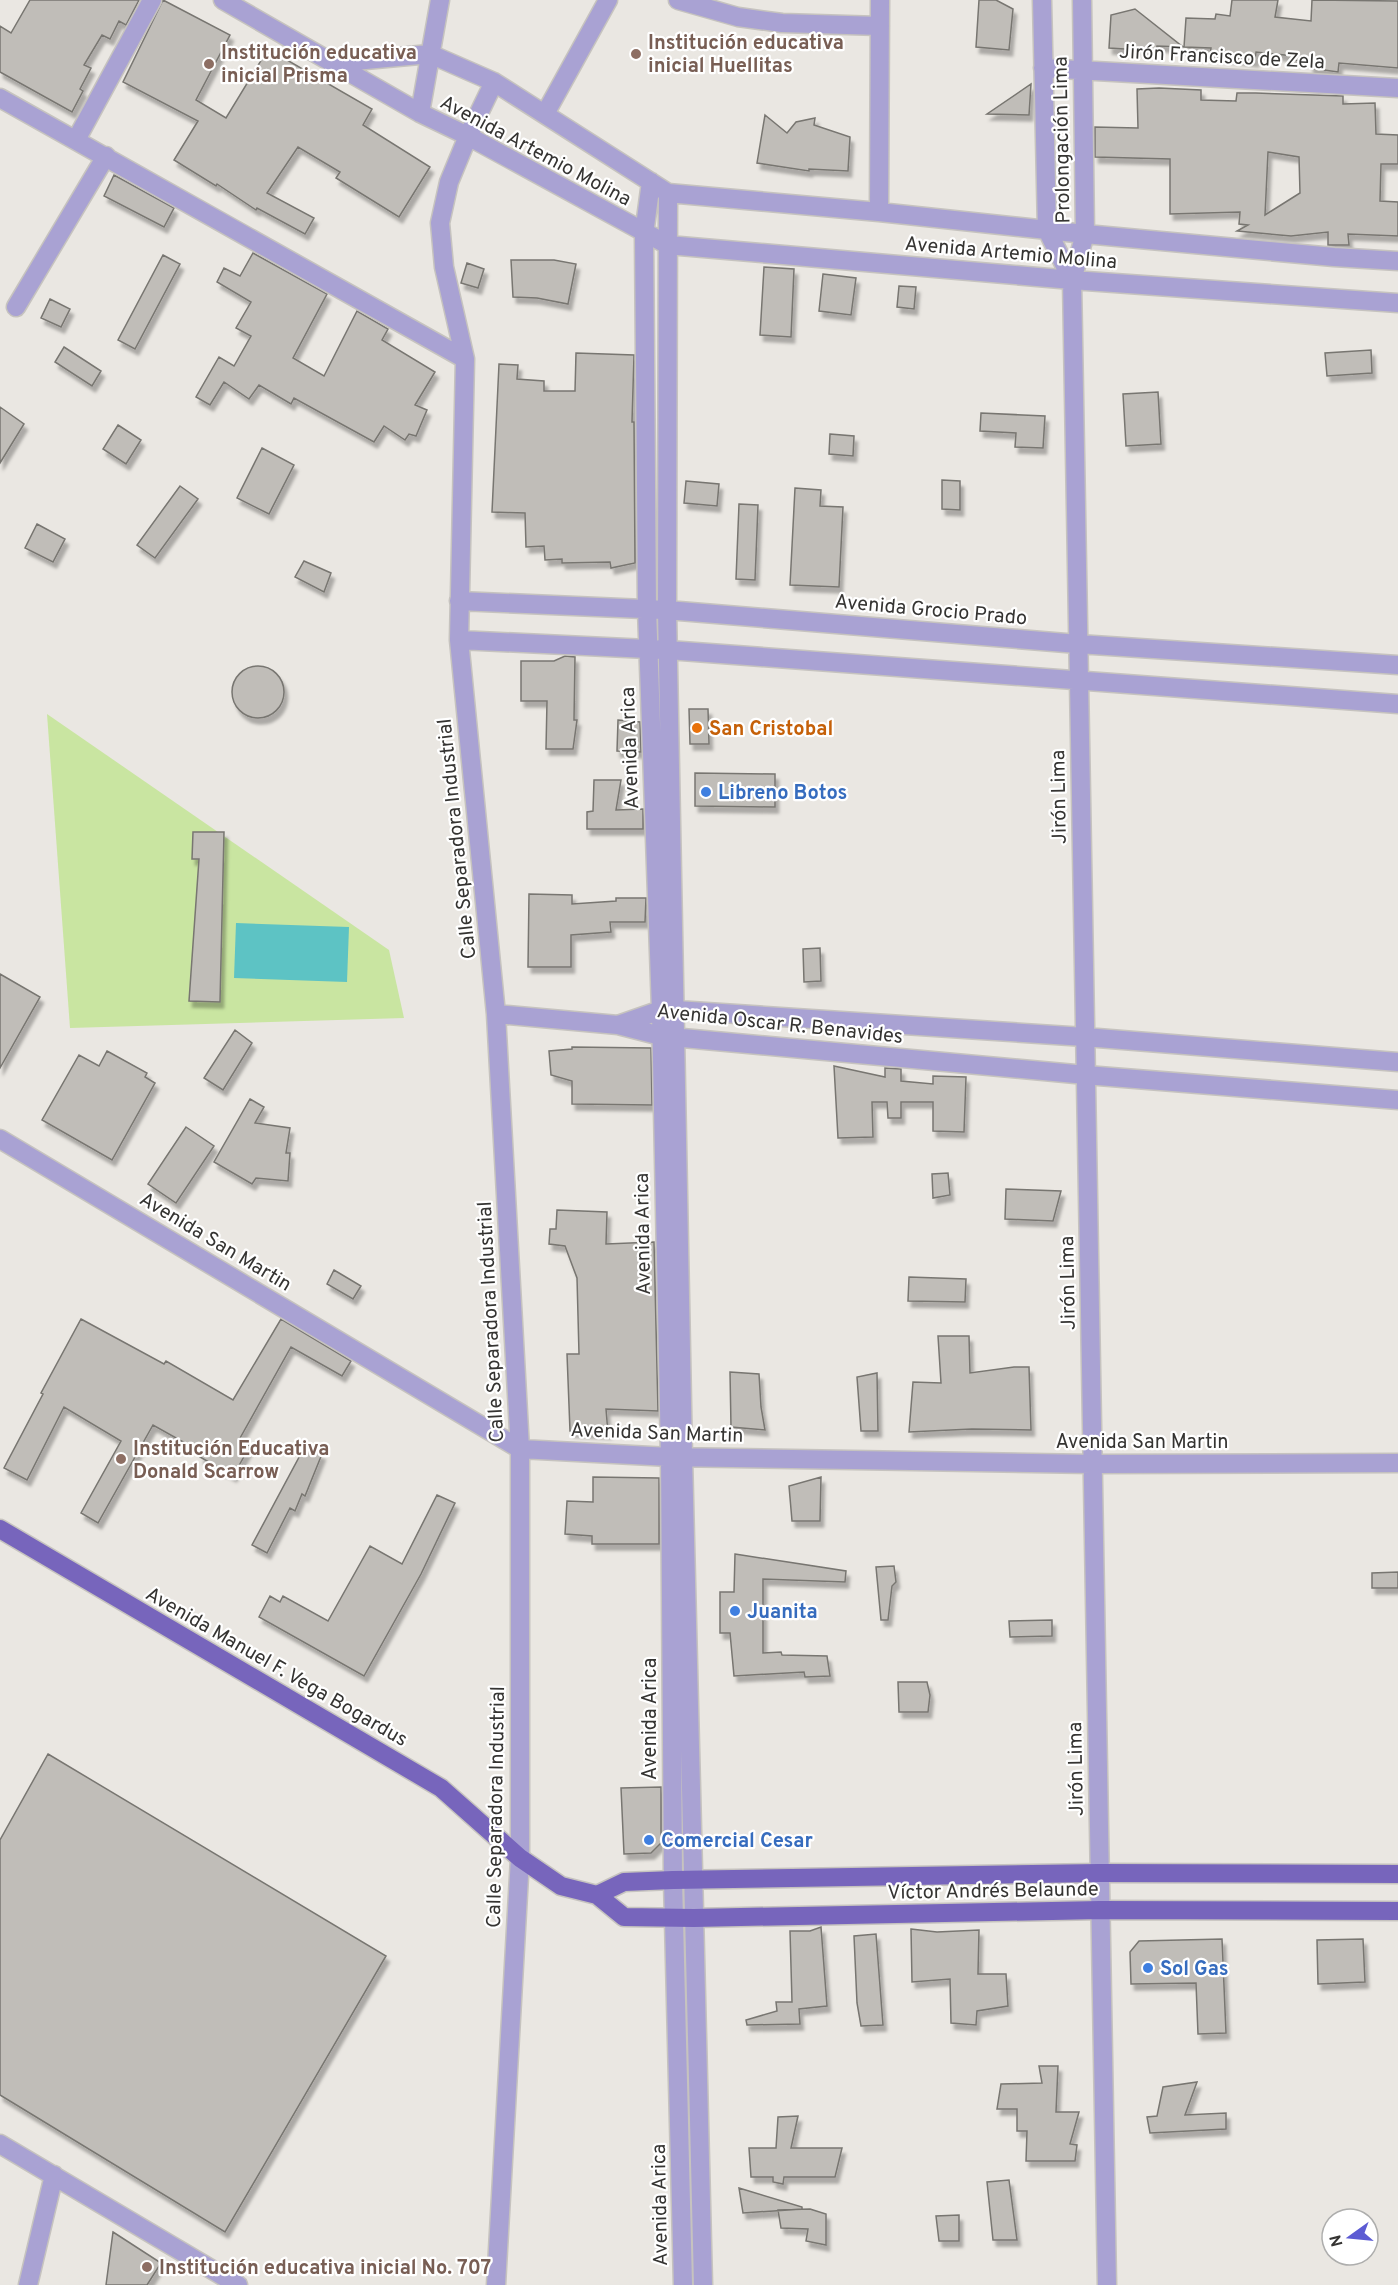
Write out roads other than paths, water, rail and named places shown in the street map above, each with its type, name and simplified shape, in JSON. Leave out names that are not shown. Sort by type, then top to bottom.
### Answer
[{"type":"main road","name":"Avenida Manuel F. Vega Bogardus","points":[[0,1529],[441,1788],[520,1858]]},
{"type":"main road","name":"Víctor Andrés Belaunde","points":[[520,1858],[561,1886],[597,1895],[624,1917],[694,1918],[1100,1910],[1398,1911]]},
{"type":"main road","name":"Víctor Andrés Belaunde","points":[[597,1895],[624,1882],[693,1879],[1099,1873],[1398,1874]]},
{"type":"street","points":[[76,140],[152,0]]},
{"type":"street","points":[[223,0],[333,63]]},
{"type":"street","points":[[420,113],[440,0]]},
{"type":"street","points":[[545,114],[608,0]]},
{"type":"street","points":[[678,0],[738,17],[782,23],[880,26]]},
{"type":"street","points":[[879,212],[880,0]]},
{"type":"street","name":"Prolongación Lima","points":[[1042,0],[1047,230],[1072,280]]},
{"type":"street","name":"Prolongación Lima","points":[[1072,280],[1085,234],[1082,0]]},
{"type":"street","name":"Avenida Artemio Molina","points":[[333,63],[430,54],[494,82],[668,193],[1085,234],[1398,261]]},
{"type":"street","name":"Avenida Artemio Molina","points":[[333,63],[420,113],[468,136],[644,234],[668,245],[1072,280],[1398,303]]},
{"type":"street","name":"Jirón Francisco de Zela","points":[[1043,68],[1398,88]]},
{"type":"street","name":"Calle Separadora Industrial","points":[[494,82],[449,182],[440,223],[444,267],[465,359],[459,640],[496,1014],[520,1449],[520,1858],[496,2285]]},
{"type":"street","points":[[0,99],[106,156],[465,359]]},
{"type":"street","points":[[16,307],[106,156]]},
{"type":"street","name":"Avenida Arica","points":[[651,182],[644,234],[647,609],[668,1010]]},
{"type":"street","name":"Avenida Arica","points":[[668,193],[668,1037],[677,1457],[693,1879],[703,2285]]},
{"type":"street","name":"Jirón Lima","points":[[1072,280],[1107,2285]]},
{"type":"street","name":"Avenida Grocio Prado","points":[[459,601],[667,610],[1078,644],[1398,665]]},
{"type":"street","points":[[459,640],[668,650],[1398,704]]},
{"type":"street","name":"Avenida Oscar R. Benavides","points":[[618,1025],[668,1010],[1085,1037],[1398,1062]]},
{"type":"street","points":[[496,1014],[618,1025]]},
{"type":"street","name":"Avenida Oscar R. Benavides","points":[[618,1025],[668,1037],[1086,1075],[1398,1100]]},
{"type":"street","name":"Avenida San Martin","points":[[0,1139],[520,1449],[677,1457],[1092,1464],[1398,1463]]},
{"type":"street","name":"Avenida Arica","points":[[677,1457],[673,1880],[683,2285]]},
{"type":"street","points":[[0,2144],[238,2285]]},
{"type":"street","points":[[28,2285],[54,2175]]},
{"type":"water","points":[[236,923],[349,927],[347,982],[234,978]]},
{"type":"place","name":"Institución educativa inicial Huellitas","points":[[636,54]]},
{"type":"place","name":"Institución educativa inicial Prisma","points":[[209,64]]},
{"type":"place","name":"San Cristobal","points":[[697,728]]},
{"type":"place","name":"Libreno Botos","points":[[706,792]]},
{"type":"place","name":"Institución Educativa Donald Scarrow","points":[[121,1459]]},
{"type":"place","name":"Juanita","points":[[735,1611]]},
{"type":"place","name":"Comercial Cesar","points":[[649,1840]]},
{"type":"place","name":"Sol Gas","points":[[1148,1968]]},
{"type":"place","name":"Institución educativa inicial No. 707","points":[[147,2267]]}]
